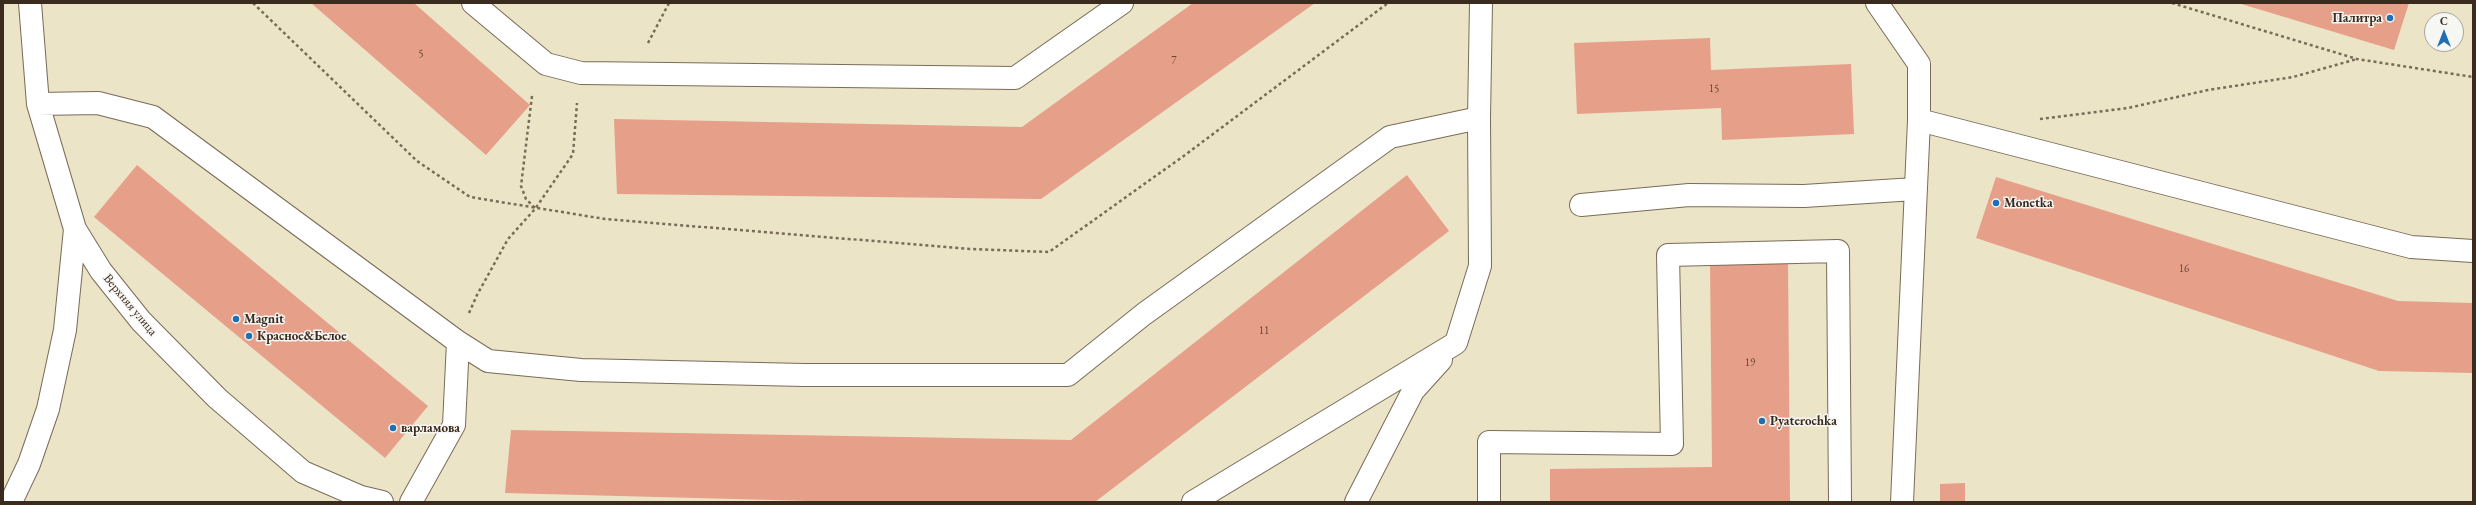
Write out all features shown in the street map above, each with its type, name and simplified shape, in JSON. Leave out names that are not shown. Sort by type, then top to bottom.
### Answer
[{"type":"street","name":"Верхняя улица","points":[[30,3],[38,104],[75,229],[101,271],[141,321],[217,398],[303,472],[361,497],[382,502]]},
{"type":"street","points":[[473,3],[546,64],[581,73],[1015,78],[1122,3]]},
{"type":"street","points":[[1356,502],[1413,391],[1456,343],[1480,266],[1479,118],[1481,3]]},
{"type":"street","points":[[1875,4],[1919,64],[1919,120],[1902,502]]},
{"type":"street","points":[[38,104],[98,103],[153,117],[458,342],[488,361],[581,370],[804,375],[1068,375],[1144,314],[1390,137],[1479,118]]},
{"type":"street","points":[[1919,120],[2411,247],[2473,251]]},
{"type":"street","points":[[1580,205],[1689,195],[1804,196],[1915,189]]},
{"type":"street","points":[[11,502],[29,464],[48,409],[64,330],[75,229]]},
{"type":"street","points":[[1489,502],[1489,442],[1672,444],[1668,254],[1838,251],[1840,502]]},
{"type":"street","points":[[411,502],[454,425],[458,342]]},
{"type":"street","points":[[1193,502],[1456,343]]},
{"type":"path","points":[[253,3],[417,161],[470,197],[535,209],[613,220],[971,249],[1049,252],[1185,155],[1388,3]]},
{"type":"path","points":[[641,46],[648,43],[669,3]]},
{"type":"path","points":[[2172,3],[2357,59],[2473,77]]},
{"type":"path","points":[[2037,119],[2128,108],[2208,90],[2293,77],[2357,59]]},
{"type":"path","points":[[458,342],[477,295],[508,239],[535,209],[574,154],[581,73]]},
{"type":"path","points":[[532,96],[521,186],[526,199],[535,209]]},
{"type":"building","points":[[311,3],[414,3],[530,105],[486,155]]},
{"type":"building","points":[[1193,3],[1315,3],[1041,199],[617,194],[614,119],[1022,127]]},
{"type":"building","points":[[2238,3],[2409,3],[2394,50]]},
{"type":"building","points":[[1710,38],[1711,70],[1851,64],[1854,134],[1722,140],[1721,108],[1577,114],[1574,43]]},
{"type":"building","points":[[137,165],[428,406],[385,458],[94,217]]},
{"type":"building","points":[[1407,175],[1449,231],[1095,502],[848,502],[505,493],[511,430],[1071,440]]},
{"type":"building","points":[[1996,177],[2398,301],[2473,303],[2473,373],[2379,371],[1976,238]]},
{"type":"building","points":[[1710,259],[1788,259],[1790,502],[1550,502],[1550,469],[1712,467]]},
{"type":"building","points":[[1965,483],[1965,502],[1940,502],[1940,484]]},
{"type":"place","name":"Палитра","points":[[2390,18]]},
{"type":"place","name":"Monetka","points":[[1996,203]]},
{"type":"place","name":"Magnit","points":[[236,319]]},
{"type":"place","name":"Красное&Белое","points":[[249,336]]},
{"type":"place","name":"Pyaterochka","points":[[1762,421]]},
{"type":"place","name":"варламова","points":[[393,428]]}]
